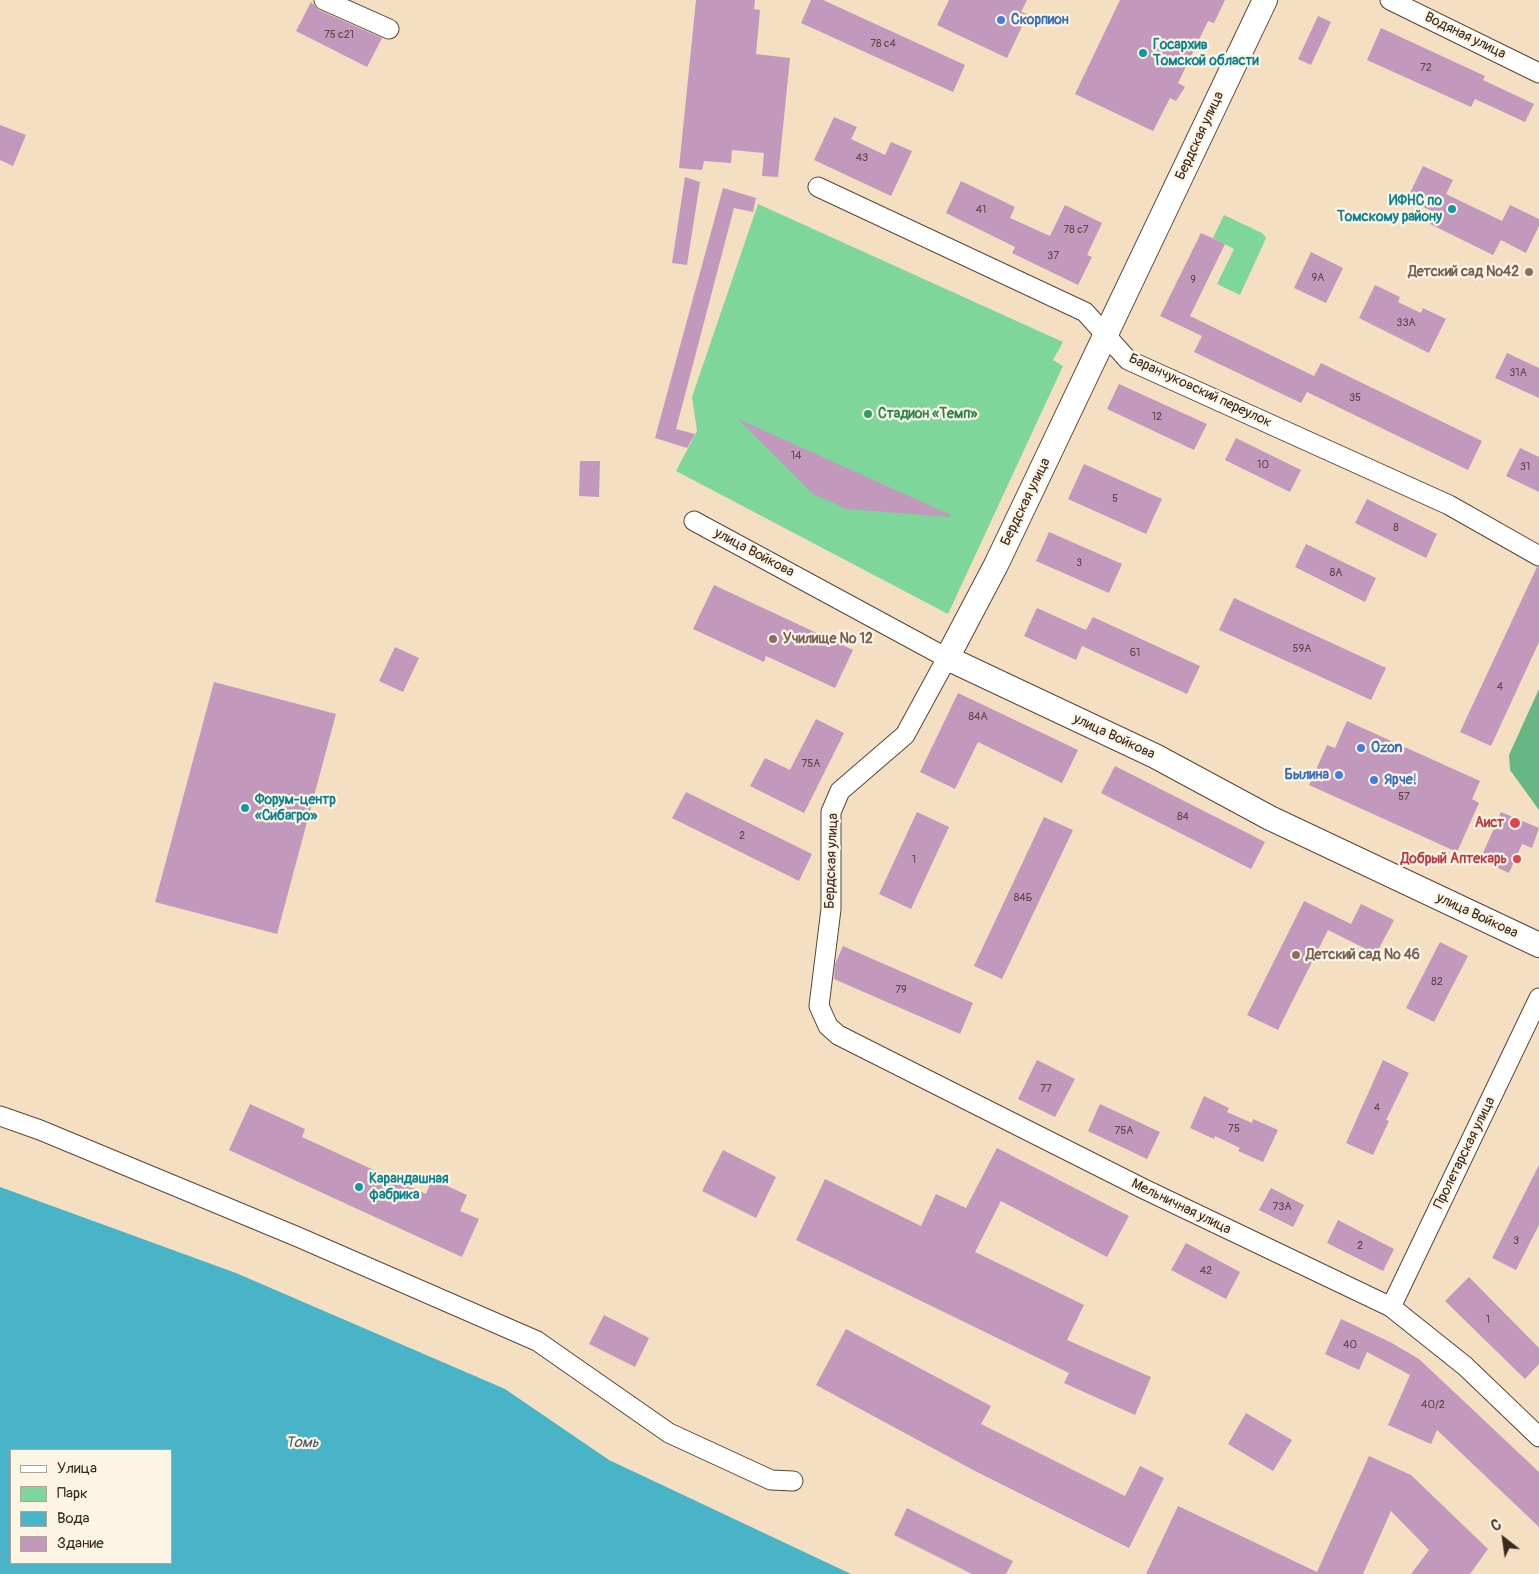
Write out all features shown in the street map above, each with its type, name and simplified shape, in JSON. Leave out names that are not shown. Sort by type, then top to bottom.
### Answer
[{"type":"street","points":[[324,0],[389,29]]},
{"type":"street","name":"Бердская улица","points":[[819,995],[831,910],[831,812],[840,791],[906,734],[947,658],[996,565],[1265,0]]},
{"type":"street","name":"Водяная улица","points":[[1390,0],[1539,73]]},
{"type":"street","name":"Баранчуковский переулок","points":[[818,187],[1085,312],[1128,360],[1449,505],[1539,556]]},
{"type":"street","name":"улица Войкова","points":[[694,521],[947,658],[1155,756],[1270,818],[1539,945]]},
{"type":"street","name":"Мельничная улица","points":[[819,995],[822,1017],[838,1035],[1144,1189],[1391,1307],[1466,1366],[1539,1437]]},
{"type":"street","name":"Пролетарская улица","points":[[1391,1307],[1539,998]]},
{"type":"street","points":[[0,1116],[40,1130],[298,1237],[537,1341],[669,1433],[772,1480],[793,1481]]},
{"type":"green space","name":"Стадион «Темп»","points":[[758,204],[1063,342],[1053,360],[1063,366],[948,614],[676,471],[697,431],[692,397]]},
{"type":"green space","points":[[1224,215],[1262,233],[1266,238],[1240,295],[1217,284],[1234,249],[1213,238]]},
{"type":"green space","points":[[1539,689],[1539,810],[1510,770],[1509,755]]},
{"type":"water","name":"Томь","points":[[0,1187],[236,1273],[505,1389],[609,1460],[851,1574],[0,1574]]},
{"type":"building","points":[[696,0],[755,0],[754,9],[760,10],[756,54],[790,58],[778,177],[762,176],[764,153],[732,150],[731,163],[704,161],[702,170],[679,168]]},
{"type":"building","points":[[811,0],[823,0],[965,65],[953,92],[801,23]]},
{"type":"building","points":[[949,0],[1027,0],[1021,12],[1028,14],[1007,58],[937,25]]},
{"type":"building","name":"Госархив Томской области","points":[[1120,0],[1225,0],[1214,23],[1208,21],[1178,83],[1185,87],[1176,101],[1170,98],[1153,131],[1075,94]]},
{"type":"building","points":[[311,2],[319,10],[382,38],[367,67],[296,31]]},
{"type":"building","points":[[1318,16],[1331,22],[1311,65],[1298,59]]},
{"type":"building","points":[[1381,28],[1485,76],[1483,80],[1534,104],[1525,122],[1475,99],[1471,107],[1367,60]]},
{"type":"building","points":[[834,117],[857,127],[851,139],[885,155],[891,142],[912,151],[891,196],[814,160]]},
{"type":"building","points":[[0,125],[26,135],[13,166],[0,160]]},
{"type":"building","name":"ИФНС по Томскому району","points":[[1423,166],[1453,180],[1446,194],[1502,221],[1510,205],[1539,219],[1539,226],[1526,253],[1501,240],[1493,255],[1430,224],[1436,213],[1407,199]]},
{"type":"building","points":[[685,177],[700,182],[687,265],[672,263]]},
{"type":"building","points":[[961,181],[1015,207],[1010,218],[1050,236],[1065,205],[1102,223],[1087,255],[1092,257],[1078,285],[1012,253],[1015,247],[946,213]]},
{"type":"building","points":[[723,188],[756,198],[753,212],[734,208],[676,429],[695,434],[687,448],[655,438]]},
{"type":"building","points":[[1201,233],[1225,244],[1190,316],[1314,376],[1321,363],[1482,441],[1468,470],[1307,392],[1301,403],[1194,352],[1202,336],[1160,316]]},
{"type":"building","points":[[1311,252],[1343,268],[1326,303],[1294,288]]},
{"type":"building","points":[[1375,285],[1400,297],[1398,302],[1421,313],[1423,308],[1446,319],[1429,353],[1359,318]]},
{"type":"building","points":[[1507,353],[1539,368],[1539,398],[1495,378]]},
{"type":"building","points":[[1119,384],[1207,424],[1194,450],[1107,409]]},
{"type":"building","points":[[738,419],[951,515],[950,517],[847,509],[813,494]]},
{"type":"building","points":[[1236,438],[1301,470],[1290,492],[1225,460]]},
{"type":"building","points":[[1520,448],[1539,457],[1539,492],[1506,476]]},
{"type":"building","points":[[580,461],[600,461],[599,497],[579,496]]},
{"type":"building","points":[[1084,464],[1162,499],[1146,534],[1068,499]]},
{"type":"building","points":[[1367,499],[1437,534],[1426,558],[1355,523]]},
{"type":"building","points":[[1049,532],[1122,564],[1109,593],[1036,561]]},
{"type":"building","points":[[1306,544],[1376,578],[1365,602],[1295,567]]},
{"type":"building","points":[[1537,567],[1539,567],[1539,642],[1491,746],[1460,732]]},
{"type":"building","name":"Училище № 12","points":[[714,585],[853,650],[835,688],[766,656],[764,662],[693,629]]},
{"type":"building","points":[[1234,598],[1386,668],[1371,700],[1219,630]]},
{"type":"building","points":[[1037,608],[1086,630],[1093,617],[1200,666],[1187,694],[1082,646],[1076,660],[1024,636]]},
{"type":"building","points":[[395,647],[419,658],[403,692],[379,681]]},
{"type":"building","name":"Форум-центр «Сибагро»","points":[[214,682],[336,714],[277,934],[155,902]]},
{"type":"building","points":[[958,693],[1078,750],[1062,783],[978,742],[955,789],[920,772]]},
{"type":"building","points":[[816,719],[844,733],[804,813],[750,786],[765,758],[790,770]]},
{"type":"building","points":[[1347,721],[1480,781],[1472,799],[1479,803],[1457,852],[1309,785],[1327,745],[1335,748]]},
{"type":"building","points":[[1115,766],[1265,842],[1251,869],[1101,793]]},
{"type":"building","points":[[686,792],[812,854],[799,881],[672,818]]},
{"type":"building","points":[[917,812],[949,827],[911,909],[879,894]]},
{"type":"building","points":[[1501,812],[1539,828],[1532,848],[1522,844],[1509,873],[1480,860]]},
{"type":"building","points":[[1044,817],[1073,830],[1002,979],[974,966]]},
{"type":"building","points":[[1304,901],[1351,924],[1361,904],[1394,920],[1376,954],[1328,930],[1278,1030],[1247,1015]]},
{"type":"building","points":[[1440,942],[1468,956],[1434,1022],[1406,1008]]},
{"type":"building","points":[[843,946],[973,1003],[960,1034],[834,979],[835,964]]},
{"type":"building","points":[[1037,1060],[1075,1079],[1055,1117],[1018,1099]]},
{"type":"building","points":[[1383,1060],[1409,1073],[1386,1120],[1389,1121],[1373,1155],[1346,1143]]},
{"type":"building","points":[[1204,1096],[1229,1108],[1227,1112],[1252,1123],[1253,1119],[1278,1130],[1263,1162],[1238,1151],[1240,1148],[1215,1136],[1214,1139],[1190,1128]]},
{"type":"building","name":"Карандашная фабрика","points":[[250,1104],[305,1129],[302,1137],[426,1194],[432,1179],[467,1195],[460,1211],[479,1219],[462,1257],[229,1150]]},
{"type":"building","points":[[1100,1104],[1160,1132],[1147,1159],[1088,1131]]},
{"type":"building","points":[[997,1148],[1129,1216],[1107,1257],[1001,1201],[975,1252],[1084,1305],[1067,1340],[1151,1377],[1135,1415],[1064,1383],[1069,1373],[796,1240],[825,1179],[921,1226],[936,1194],[966,1208]]},
{"type":"building","points":[[723,1150],[776,1177],[756,1218],[702,1191]]},
{"type":"building","points":[[1539,1165],[1539,1225],[1516,1270],[1492,1258]]},
{"type":"building","points":[[1271,1188],[1304,1205],[1293,1227],[1259,1210]]},
{"type":"building","points":[[1338,1220],[1394,1249],[1383,1271],[1327,1243]]},
{"type":"building","points":[[1186,1243],[1240,1272],[1226,1299],[1171,1270]]},
{"type":"building","points":[[1469,1277],[1539,1348],[1539,1364],[1525,1379],[1445,1301]]},
{"type":"building","points":[[604,1315],[649,1338],[635,1367],[589,1344]]},
{"type":"building","points":[[1341,1319],[1390,1342],[1419,1359],[1539,1472],[1539,1527],[1437,1430],[1431,1444],[1388,1425],[1410,1375],[1367,1352],[1359,1370],[1325,1354]]},
{"type":"building","points":[[846,1329],[991,1406],[981,1424],[1125,1496],[1140,1466],[1164,1478],[1129,1548],[975,1471],[816,1385]]},
{"type":"building","points":[[1246,1413],[1292,1440],[1273,1471],[1228,1444]]},
{"type":"building","points":[[1369,1456],[1411,1475],[1488,1549],[1470,1574],[1411,1574],[1429,1550],[1391,1511],[1363,1574],[1146,1574],[1178,1506],[1317,1572]]},
{"type":"building","points":[[907,1508],[1013,1561],[1006,1574],[972,1574],[894,1535]]},
{"type":"place","name":"Скорпион","points":[[1001,20]]},
{"type":"place","name":"Госархив Томской области","points":[[1143,53]]},
{"type":"place","name":"ИФНС по Томскому району","points":[[1452,209]]},
{"type":"place","name":"Детский сад №42","points":[[1529,272]]},
{"type":"place","name":"Стадион «Темп»","points":[[868,414]]},
{"type":"place","name":"Училище № 12","points":[[773,639]]},
{"type":"place","name":"Ozon","points":[[1361,748]]},
{"type":"place","name":"Былина","points":[[1339,775]]},
{"type":"place","name":"Ярче!","points":[[1374,780]]},
{"type":"place","name":"Форум-центр «Сибагро»","points":[[245,808]]},
{"type":"place","name":"Аист","points":[[1515,823]]},
{"type":"place","name":"Добрый Аптекарь","points":[[1517,859]]},
{"type":"place","name":"Детский сад № 46","points":[[1296,955]]},
{"type":"place","name":"Карандашная фабрика","points":[[359,1187]]}]
